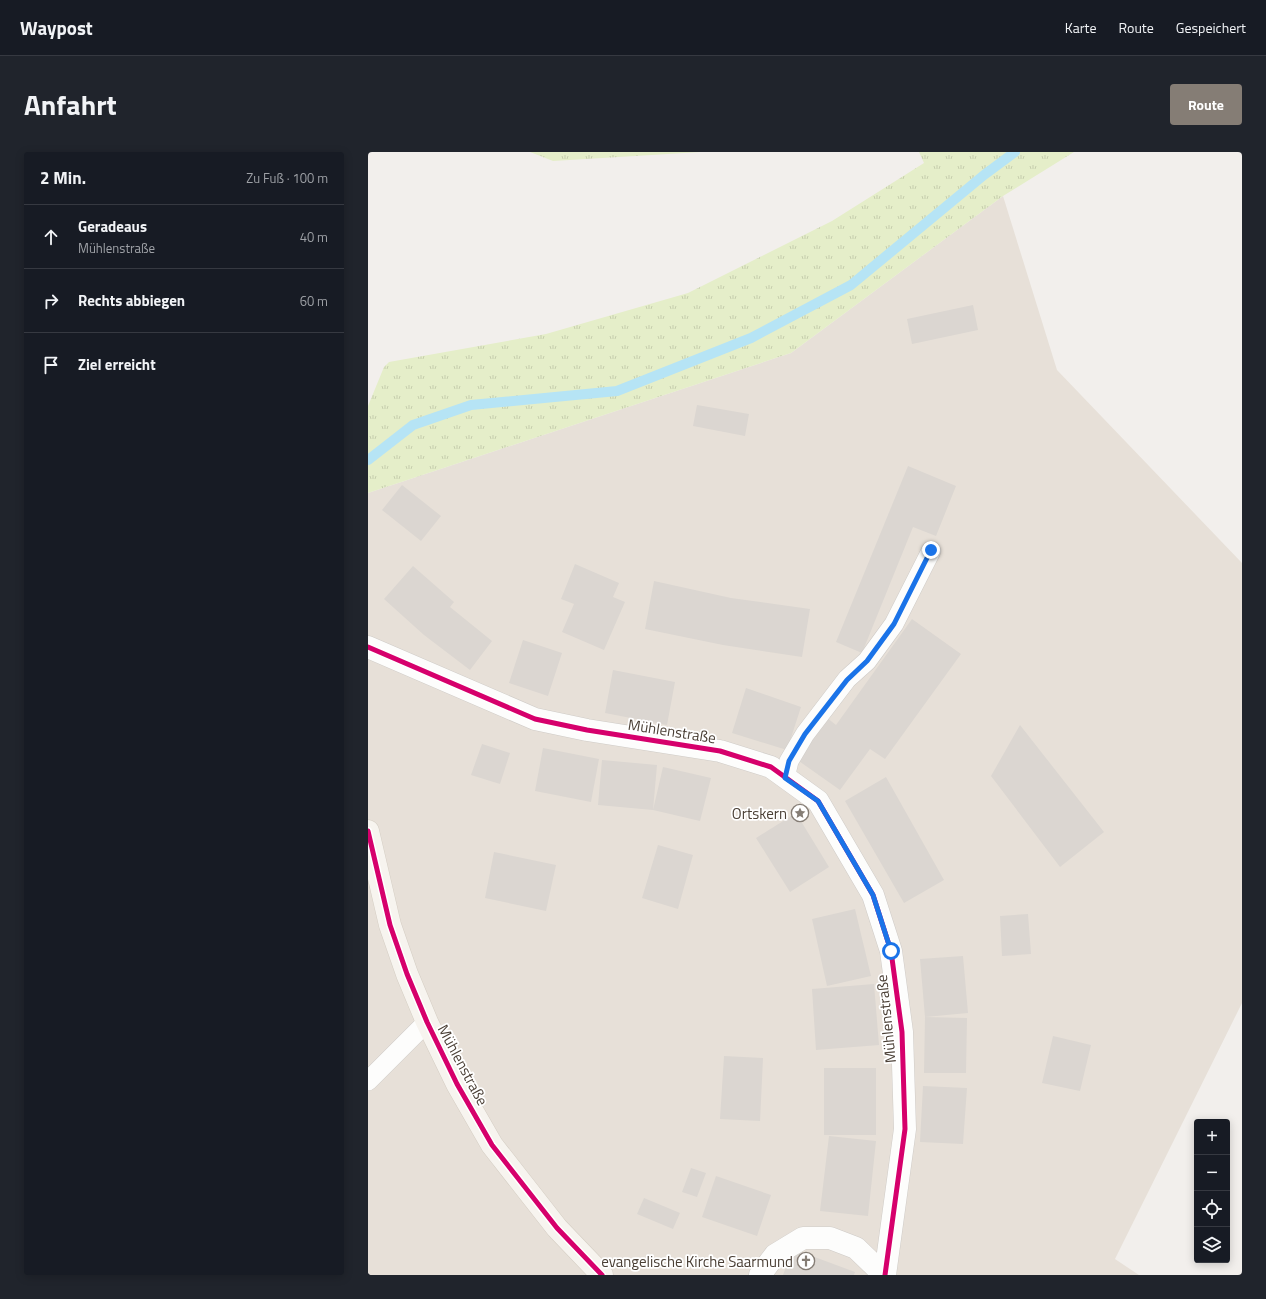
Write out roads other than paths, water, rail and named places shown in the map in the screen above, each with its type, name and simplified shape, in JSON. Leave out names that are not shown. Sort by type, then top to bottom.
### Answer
[{"type":"main road","name":"Mühlenstraße","points":[[368,831],[390,925],[407,974],[427,1022],[458,1084],[492,1145],[557,1228],[602,1275]]},
{"type":"street","name":"Mühlenstraße","points":[[368,647],[535,719],[587,730],[720,751],[771,768],[818,801],[873,895],[891,951],[902,1032],[905,1129],[885,1275]]},
{"type":"street","name":"Mühlenstraße","points":[[760,1275],[775,1255],[803,1238],[830,1238],[856,1248],[885,1275]]},
{"type":"lane","points":[[785,778],[789,761],[805,734],[847,680],[867,661],[894,624],[931,550]]},
{"type":"lane","points":[[368,1081],[427,1022]]},
{"type":"waterway","points":[[368,460],[413,425],[471,405],[617,391],[751,338],[851,285],[984,175],[1015,152]]},
{"type":"place","name":"Ortskern","points":[[800,813]]},
{"type":"place","name":"evangelische Kirche Saarmund","points":[[806,1261]]}]
